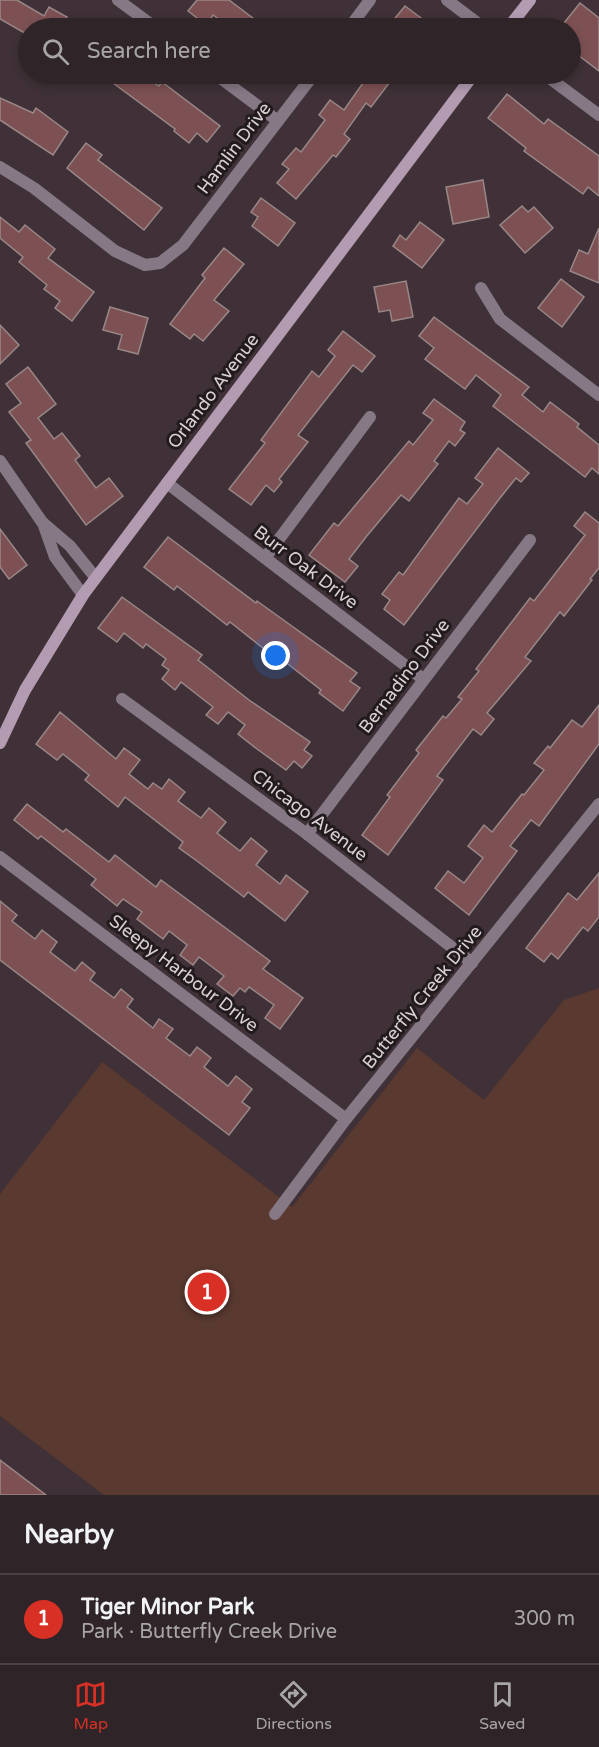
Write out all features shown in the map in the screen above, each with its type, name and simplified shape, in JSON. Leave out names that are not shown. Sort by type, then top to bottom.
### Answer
[{"type":"street","points":[[118,0],[142,18]]},
{"type":"street","points":[[356,18],[370,0]]},
{"type":"street","points":[[447,0],[471,18]]},
{"type":"street","points":[[516,18],[530,0]]},
{"type":"street","points":[[228,84],[278,122]]},
{"type":"street","name":"Hamlin Drive","points":[[0,167],[33,188],[115,251],[145,265],[160,263],[183,245],[306,84]]},
{"type":"street","name":"Orlando Avenue","points":[[0,743],[30,681],[95,577],[466,84]]},
{"type":"street","points":[[557,84],[599,115]]},
{"type":"street","points":[[481,288],[500,319],[599,395]]},
{"type":"street","points":[[265,558],[370,417]]},
{"type":"street","points":[[0,462],[42,522],[56,557],[83,595]]},
{"type":"street","name":"Burr Oak Drive","points":[[166,483],[423,679]]},
{"type":"street","points":[[42,522],[70,546],[95,577]]},
{"type":"street","name":"Bernadino Drive","points":[[307,834],[530,540]]},
{"type":"street","name":"Chicago Avenue","points":[[122,699],[307,834],[472,963]]},
{"type":"street","name":"Butterfly Creek Drive","points":[[275,1214],[346,1119],[599,804]]},
{"type":"street","name":"Sleepy Harbour Drive","points":[[0,856],[346,1119]]},
{"type":"shaded area","points":[[599,988],[599,1495],[104,1495],[0,1416],[0,1194],[102,1062],[292,1207],[417,1048],[484,1100],[564,1000]]},
{"type":"building","points":[[0,0],[17,0],[44,16],[49,7],[67,17],[18,18],[18,29],[0,19]]},
{"type":"building","points":[[197,0],[229,0],[253,18],[217,18],[213,15],[211,18],[197,18],[188,11]]},
{"type":"building","points":[[580,3],[599,18],[599,71],[581,57],[581,18],[568,18]]},
{"type":"building","points":[[405,6],[421,18],[395,18]]},
{"type":"building","points":[[114,84],[156,84],[159,86],[165,84],[220,126],[207,142],[197,133],[189,143],[174,131],[175,129]]},
{"type":"building","points":[[362,84],[388,84],[371,107],[366,103],[344,134],[350,139],[336,157],[333,155],[296,199],[277,183],[289,169],[282,164],[296,148],[301,152],[325,120],[319,115],[330,100],[344,110]]},
{"type":"building","points":[[507,94],[544,124],[548,119],[599,156],[599,196],[588,187],[583,194],[524,151],[526,148],[488,118]]},
{"type":"building","points":[[0,98],[33,113],[36,108],[68,132],[53,155],[0,120]]},
{"type":"building","points":[[86,143],[102,155],[98,160],[162,208],[144,230],[67,168]]},
{"type":"building","points":[[483,180],[489,217],[453,224],[446,187]]},
{"type":"building","points":[[261,198],[295,223],[278,246],[252,226],[258,217],[251,212]]},
{"type":"building","points":[[522,206],[528,212],[534,207],[553,228],[525,253],[500,225]]},
{"type":"building","points":[[0,217],[19,232],[25,225],[55,249],[48,258],[94,292],[72,321],[55,308],[60,301],[44,289],[47,285],[19,262],[23,257],[0,238]]},
{"type":"building","points":[[420,222],[444,240],[422,268],[393,246],[400,235],[406,240]]},
{"type":"building","points":[[599,228],[599,283],[570,271],[579,250],[588,254]]},
{"type":"building","points":[[224,248],[244,264],[214,300],[229,311],[203,341],[194,334],[190,339],[170,324],[205,278],[202,275]]},
{"type":"building","points":[[561,279],[584,297],[562,327],[538,308]]},
{"type":"building","points":[[406,281],[413,317],[392,321],[390,310],[379,312],[374,287]]},
{"type":"building","points":[[110,307],[148,318],[138,354],[118,349],[122,335],[103,330]]},
{"type":"building","points":[[434,317],[529,387],[522,395],[543,412],[550,402],[579,424],[577,427],[599,445],[599,474],[592,468],[585,477],[493,406],[501,395],[476,375],[465,389],[425,359],[434,348],[419,336]]},
{"type":"building","points":[[0,325],[19,345],[0,364]]},
{"type":"building","points":[[343,331],[375,356],[362,372],[353,365],[298,435],[308,442],[279,479],[282,482],[274,492],[266,485],[251,505],[229,489],[265,443],[261,440],[312,371],[319,377],[335,356],[328,350]]},
{"type":"building","points":[[28,367],[56,404],[38,418],[54,439],[62,433],[80,456],[75,460],[96,488],[109,478],[123,496],[86,525],[26,443],[31,440],[9,412],[21,403],[6,384]]},
{"type":"building","points":[[434,399],[465,422],[460,430],[465,433],[455,446],[449,441],[434,461],[438,464],[409,501],[401,495],[366,537],[349,559],[358,566],[345,582],[309,555],[334,523],[338,526],[409,441],[413,445],[433,420],[423,413]]},
{"type":"building","points":[[498,448],[529,473],[521,482],[516,478],[404,625],[384,609],[390,600],[382,594],[399,572],[403,575],[459,498],[467,504],[483,484],[475,478]]},
{"type":"building","points":[[585,512],[599,523],[599,568],[564,616],[560,612],[525,657],[531,661],[487,713],[494,719],[481,735],[473,729],[437,776],[443,780],[388,855],[362,835],[390,797],[387,795],[419,753],[416,750],[443,716],[446,718],[462,699],[458,697],[479,671],[476,669],[530,598],[534,601],[585,535],[574,526]]},
{"type":"building","points":[[0,529],[27,565],[9,579],[0,567]]},
{"type":"building","points":[[168,537],[256,603],[257,601],[357,673],[350,681],[360,688],[343,711],[319,693],[321,690],[275,654],[273,656],[230,622],[227,625],[177,586],[174,590],[144,567]]},
{"type":"building","points":[[122,597],[202,655],[198,660],[249,700],[310,742],[304,750],[312,756],[302,768],[294,761],[286,770],[257,749],[238,734],[245,725],[228,712],[218,724],[206,715],[213,707],[181,682],[175,690],[162,679],[169,670],[162,665],[166,659],[146,644],[143,648],[124,633],[117,642],[98,628]]},
{"type":"building","points":[[599,705],[599,744],[539,826],[531,820],[510,846],[517,851],[469,915],[435,888],[448,871],[464,883],[483,858],[468,846],[484,825],[492,832],[522,794],[524,795],[544,770],[534,763],[548,746],[550,748],[572,720],[582,727]]},
{"type":"building","points":[[60,712],[116,759],[124,748],[140,760],[129,774],[148,789],[153,783],[162,789],[169,779],[185,792],[178,801],[201,818],[209,808],[226,822],[217,833],[240,851],[251,838],[267,851],[256,865],[280,884],[286,875],[308,892],[285,921],[248,892],[244,897],[179,848],[183,842],[125,797],[118,807],[85,780],[89,775],[63,754],[57,760],[36,744]]},
{"type":"building","points":[[27,804],[63,832],[66,829],[109,862],[115,855],[156,887],[161,880],[270,961],[263,969],[303,998],[280,1029],[265,1018],[274,1005],[249,987],[245,992],[240,988],[233,996],[217,984],[224,976],[199,957],[193,965],[180,955],[187,945],[169,931],[163,939],[137,919],[142,912],[123,899],[117,906],[91,885],[96,879],[41,836],[38,839],[14,820]]},
{"type":"building","points":[[599,873],[599,917],[588,931],[583,927],[558,959],[551,953],[544,962],[526,948],[568,893],[577,900]]},
{"type":"building","points":[[0,901],[17,915],[12,921],[35,939],[42,930],[57,942],[50,952],[75,971],[82,962],[95,973],[90,980],[114,998],[121,989],[133,999],[127,1007],[153,1028],[159,1019],[173,1029],[166,1038],[190,1056],[197,1047],[211,1058],[204,1067],[228,1086],[236,1076],[252,1089],[242,1102],[250,1108],[229,1135],[0,960]]},
{"type":"building","points":[[0,1460],[46,1495],[0,1495]]},
{"type":"place","name":"Tiger Minor Park","points":[[207,1292]]}]
